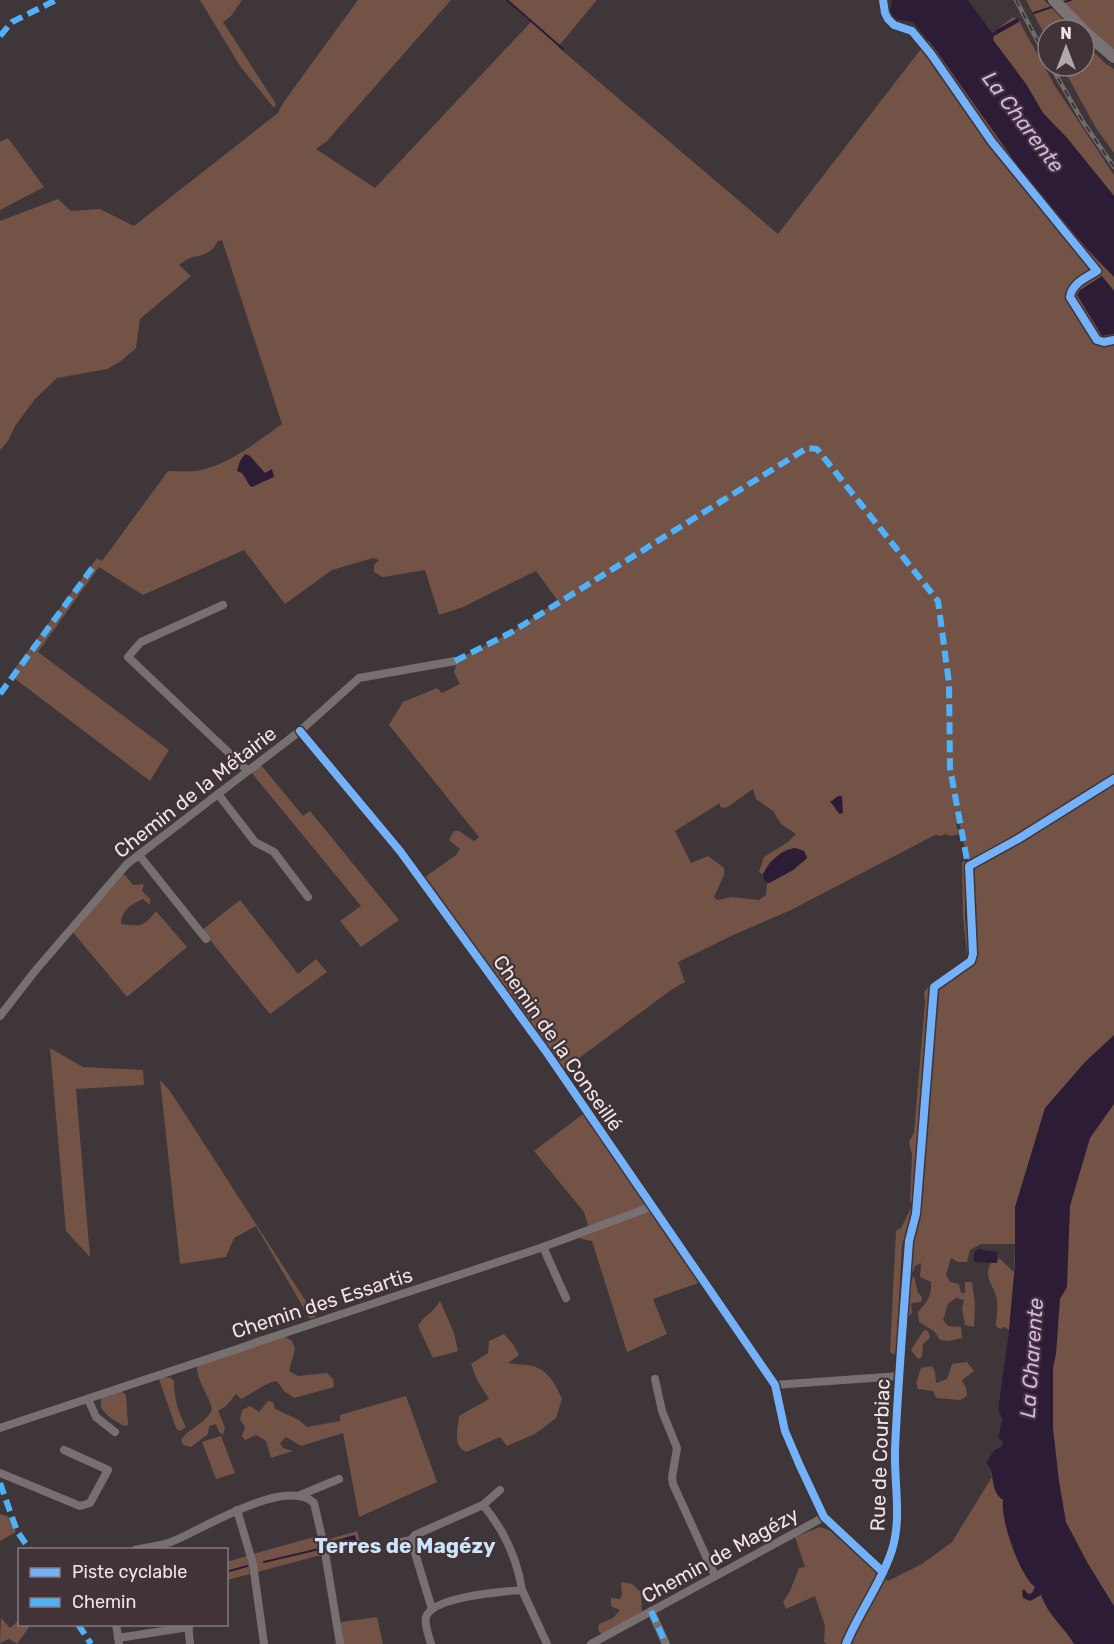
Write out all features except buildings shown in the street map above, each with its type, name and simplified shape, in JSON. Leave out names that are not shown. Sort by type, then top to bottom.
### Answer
[{"type":"main road","points":[[1054,0],[1070,18]]},
{"type":"main road","points":[[1096,42],[1114,57]]},
{"type":"street","points":[[223,605],[141,642],[128,657],[248,771]]},
{"type":"street","name":"Chemin de la Métairie","points":[[0,1016],[35,971],[119,873],[139,855],[300,731],[360,678],[455,661]]},
{"type":"street","name":"Chemin de la Conseillé","points":[[300,731],[400,851],[547,1053],[775,1385]]},
{"type":"street","points":[[218,794],[255,842],[274,852],[308,897]]},
{"type":"street","points":[[139,855],[206,939]]},
{"type":"street","name":"Chemin des Essartis","points":[[0,1428],[543,1247],[653,1206]]},
{"type":"street","points":[[543,1247],[566,1298]]},
{"type":"street","name":"Rue de Courbiac","points":[[846,1644],[857,1617],[883,1572],[893,1548],[898,1502],[895,1456],[901,1363]]},
{"type":"street","points":[[824,1517],[785,1431],[775,1385],[900,1376]]},
{"type":"street","points":[[655,1379],[662,1411],[677,1448],[673,1484],[715,1576]]},
{"type":"street","points":[[88,1399],[96,1417],[115,1432]]},
{"type":"street","points":[[0,1473],[80,1506],[90,1503],[108,1470],[64,1450]]},
{"type":"street","points":[[298,1496],[339,1479]]},
{"type":"street","points":[[396,1543],[411,1540],[415,1535],[483,1505],[500,1490]]},
{"type":"street","points":[[153,1548],[171,1546],[237,1510],[271,1498],[298,1496],[310,1499],[314,1503],[324,1546],[340,1644]]},
{"type":"street","points":[[483,1505],[498,1523],[519,1570],[522,1590],[547,1644]]},
{"type":"street","points":[[237,1510],[253,1564],[264,1644]]},
{"type":"street","name":"Chemin de Magézy","points":[[591,1644],[824,1517],[883,1572]]},
{"type":"street","points":[[411,1540],[432,1609]]},
{"type":"street","points":[[431,1644],[425,1622],[426,1615],[432,1609],[464,1596],[522,1590]]},
{"type":"street","points":[[651,1611],[666,1644]]},
{"type":"street","points":[[116,1626],[118,1641],[188,1626],[190,1644]]},
{"type":"shaded area","points":[[200,0],[242,0],[231,16],[223,22],[276,104],[274,108],[240,66]]},
{"type":"shaded area","points":[[358,0],[451,0],[327,141],[316,149],[375,188],[531,22],[506,0],[597,0],[558,47],[778,234],[928,40],[965,56],[1114,237],[1114,1644],[827,1644],[824,1642],[825,1626],[815,1596],[786,1609],[783,1602],[799,1568],[805,1567],[795,1537],[820,1527],[829,1530],[888,1581],[922,1564],[952,1542],[992,1477],[989,1465],[986,1463],[994,1450],[1002,1446],[1003,1442],[998,1438],[1002,1419],[998,1409],[1009,1330],[996,1326],[997,1301],[988,1273],[991,1263],[997,1263],[999,1258],[1014,1272],[1015,1244],[981,1244],[970,1250],[967,1262],[958,1262],[951,1258],[946,1275],[950,1282],[959,1284],[961,1293],[965,1293],[965,1282],[972,1282],[975,1304],[974,1327],[965,1325],[962,1309],[964,1300],[956,1298],[948,1304],[943,1320],[948,1326],[961,1327],[962,1338],[949,1341],[940,1340],[934,1331],[919,1322],[918,1312],[928,1298],[931,1282],[920,1277],[921,1263],[915,1266],[913,1272],[909,1271],[916,1214],[934,987],[971,961],[973,954],[969,866],[959,823],[956,824],[959,834],[935,835],[791,910],[678,962],[685,982],[563,1070],[421,880],[456,855],[460,849],[449,840],[454,831],[459,831],[474,841],[479,837],[389,725],[403,702],[437,688],[442,693],[460,684],[454,672],[458,659],[510,633],[558,601],[536,571],[463,607],[439,615],[425,570],[383,577],[374,572],[374,565],[379,560],[373,558],[332,570],[285,604],[244,550],[143,595],[99,567],[38,652],[169,750],[150,781],[10,675],[97,558],[102,561],[168,471],[196,471],[220,464],[282,424],[222,240],[218,241],[207,253],[189,258],[179,265],[191,276],[140,319],[136,348],[107,369],[57,378],[35,399],[0,450],[0,221],[58,199],[71,211],[100,209],[134,226],[278,113]],"holes":[[[753,789],[756,799],[773,811],[781,824],[796,834],[788,842],[764,857],[759,872],[763,874],[770,862],[795,848],[804,851],[807,858],[793,870],[767,884],[766,895],[759,900],[731,897],[717,900],[714,897],[724,875],[724,868],[708,856],[691,863],[675,831],[720,803],[720,807],[726,808]]]},
{"type":"shaded area","points":[[1027,0],[1044,0],[1061,18],[1036,19]]},
{"type":"shaded area","points":[[1062,0],[1114,0],[1114,49],[1096,34],[1096,18],[1078,18]]},
{"type":"shaded area","points":[[1013,17],[1018,19],[1036,52],[1036,78],[1051,78],[1114,175],[1114,196],[1067,138],[1043,113],[1026,84],[993,40],[992,33]]},
{"type":"shaded area","points":[[1096,54],[1114,69],[1114,153],[1096,128],[1069,78],[1096,78]]},
{"type":"shaded area","points":[[8,138],[44,187],[0,210],[0,142]]},
{"type":"shaded area","points":[[261,765],[303,816],[310,811],[399,920],[361,947],[340,921],[361,906],[251,772]]},
{"type":"shaded area","points":[[965,861],[965,918],[969,953],[967,954],[963,917],[962,862]]},
{"type":"shaded area","points":[[119,873],[126,876],[133,885],[144,884],[142,891],[150,899],[150,905],[143,899],[131,906],[123,915],[121,924],[142,924],[149,920],[156,911],[187,947],[127,997],[71,930]]},
{"type":"shaded area","points":[[240,900],[298,974],[316,959],[327,972],[270,1014],[202,930]]},
{"type":"shaded area","points":[[929,986],[931,992],[917,1147],[915,1198],[910,1225],[902,1244],[896,1354],[892,1354],[890,1351],[896,1231],[901,1228],[913,1204],[910,1202],[912,1155],[909,1142],[914,1133],[924,992]]},
{"type":"shaded area","points":[[50,1048],[83,1067],[143,1070],[144,1085],[76,1089],[90,1257],[66,1231]]},
{"type":"shaded area","points":[[160,1080],[170,1091],[316,1317],[310,1319],[256,1226],[234,1238],[226,1257],[180,1264]]},
{"type":"shaded area","points":[[587,1111],[704,1281],[653,1299],[667,1334],[627,1352],[592,1241],[581,1239],[579,1234],[589,1229],[584,1212],[534,1151]]},
{"type":"shaded area","points":[[914,1276],[918,1293],[922,1297],[921,1302],[911,1303],[912,1313],[909,1316],[906,1314],[908,1284]]},
{"type":"shaded area","points":[[440,1301],[454,1333],[458,1351],[433,1358],[418,1326]]},
{"type":"shaded area","points":[[924,1330],[928,1331],[930,1338],[923,1344],[922,1357],[918,1359],[911,1350]]},
{"type":"shaded area","points":[[276,1332],[292,1341],[295,1349],[289,1371],[298,1376],[327,1373],[333,1379],[334,1387],[294,1398],[284,1391],[277,1381],[241,1399],[236,1394],[226,1406],[218,1411],[225,1427],[223,1435],[216,1424],[209,1426],[208,1434],[191,1447],[183,1445],[181,1440],[205,1420],[212,1410],[198,1377],[197,1365],[243,1347],[252,1339]]},
{"type":"shaded area","points":[[504,1334],[519,1355],[508,1363],[539,1368],[554,1384],[562,1399],[556,1418],[535,1434],[507,1446],[500,1437],[466,1452],[457,1441],[459,1416],[489,1399],[477,1380],[471,1364],[488,1353],[489,1341]]},
{"type":"shaded area","points":[[967,1362],[974,1371],[962,1380],[967,1396],[960,1400],[936,1398],[933,1391],[918,1389],[916,1383],[921,1368],[932,1366],[936,1383],[947,1379],[952,1364]]},
{"type":"shaded area","points":[[165,1377],[174,1381],[177,1405],[186,1427],[180,1431],[176,1428],[159,1379]]},
{"type":"shaded area","points":[[120,1390],[126,1395],[128,1425],[124,1426],[110,1418],[101,1408],[101,1394]]},
{"type":"shaded area","points":[[406,1396],[437,1482],[359,1517],[343,1433],[301,1446],[286,1437],[280,1443],[283,1448],[293,1451],[271,1458],[266,1441],[256,1435],[245,1440],[242,1436],[245,1427],[240,1420],[242,1410],[250,1406],[259,1412],[268,1401],[273,1402],[275,1409],[299,1420],[307,1427],[340,1421],[340,1415]]},
{"type":"shaded area","points":[[221,1436],[235,1473],[216,1479],[202,1442]]},
{"type":"shaded area","points":[[0,1514],[9,1517],[16,1532],[0,1541]]},
{"type":"shaded area","points":[[357,1531],[361,1545],[329,1553],[326,1540]]},
{"type":"shaded area","points":[[317,1536],[321,1555],[257,1572],[253,1554]]},
{"type":"shaded area","points":[[247,1556],[250,1574],[228,1580],[228,1562]]},
{"type":"shaded area","points":[[621,1582],[632,1584],[641,1592],[642,1616],[604,1637],[598,1630],[599,1624],[613,1618],[620,1610],[611,1606],[611,1598],[620,1599]]},
{"type":"shaded area","points":[[377,1617],[383,1644],[341,1644],[341,1622]]},
{"type":"shaded area","points":[[1,1618],[10,1628],[18,1621],[18,1626],[28,1626],[17,1644],[9,1639],[0,1643]]},
{"type":"water","name":"La Charente","points":[[892,0],[968,0],[992,33],[1018,19],[1019,22],[994,36],[993,40],[1026,84],[1043,113],[1067,138],[1114,196],[1114,277],[1086,248],[1020,169],[935,49],[913,22],[894,19],[890,14]]},
{"type":"water","points":[[1102,276],[1114,291],[1114,334],[1102,336],[1077,295],[1080,290]]},
{"type":"water","points":[[245,454],[250,456],[265,473],[272,469],[274,477],[250,486],[242,473],[237,471]]},
{"type":"water","points":[[842,796],[843,813],[840,814],[830,802]]},
{"type":"water","points":[[795,848],[804,851],[807,858],[793,870],[769,883],[764,880],[763,874],[772,861],[785,851]]},
{"type":"water","name":"La Charente","points":[[1114,1035],[1114,1104],[1090,1138],[1070,1206],[1067,1287],[1060,1299],[1053,1368],[1053,1428],[1066,1522],[1114,1606],[1114,1644],[1074,1644],[1047,1608],[1041,1595],[1030,1601],[1023,1598],[1024,1589],[1028,1594],[1032,1593],[1035,1587],[1017,1560],[1008,1533],[1003,1500],[998,1496],[986,1463],[994,1450],[1002,1446],[1003,1442],[998,1438],[1002,1419],[998,1409],[1015,1263],[1015,1207],[1045,1108],[1085,1062]]},
{"type":"water","points":[[978,1249],[997,1252],[997,1263],[974,1262],[974,1252]]},
{"type":"water","points":[[355,1535],[357,1544],[335,1550],[333,1541]]},
{"type":"waterway","points":[[507,0],[563,49]]},
{"type":"waterway","points":[[1064,2],[1071,0]]},
{"type":"waterway","points":[[1034,13],[1052,7]]},
{"type":"waterway","points":[[996,31],[1018,19]]},
{"type":"waterway","points":[[264,1562],[319,1549]]},
{"type":"waterway","points":[[228,1571],[247,1566]]},
{"type":"railway","points":[[1016,0],[1036,38]]},
{"type":"railway","points":[[1058,78],[1083,122],[1114,167]]},
{"type":"marked path","points":[[0,36],[12,22],[56,0]]},
{"type":"marked path","points":[[455,661],[510,633],[807,448],[817,449],[938,601],[949,683],[950,768],[969,871]]},
{"type":"marked path","points":[[0,694],[93,567]]},
{"type":"marked path","points":[[0,1483],[17,1531],[29,1548]]},
{"type":"marked path","points":[[651,1611],[666,1644]]},
{"type":"marked path","points":[[79,1626],[91,1644]]},
{"type":"cycle path","points":[[883,0],[888,19],[894,25],[912,31],[931,54],[992,142],[1097,271],[1077,284],[1070,297],[1097,340],[1104,342],[1114,340]]},
{"type":"cycle path","points":[[300,731],[400,851],[547,1053],[775,1385],[785,1431],[824,1517],[883,1572]]},
{"type":"cycle path","points":[[846,1644],[888,1562],[897,1526],[895,1450],[901,1345],[909,1241],[916,1214],[934,987],[971,961],[973,954],[969,866],[1018,839],[1114,779]]},
{"type":"district","name":"Terres de Magézy","points":[[405,1546]]}]
